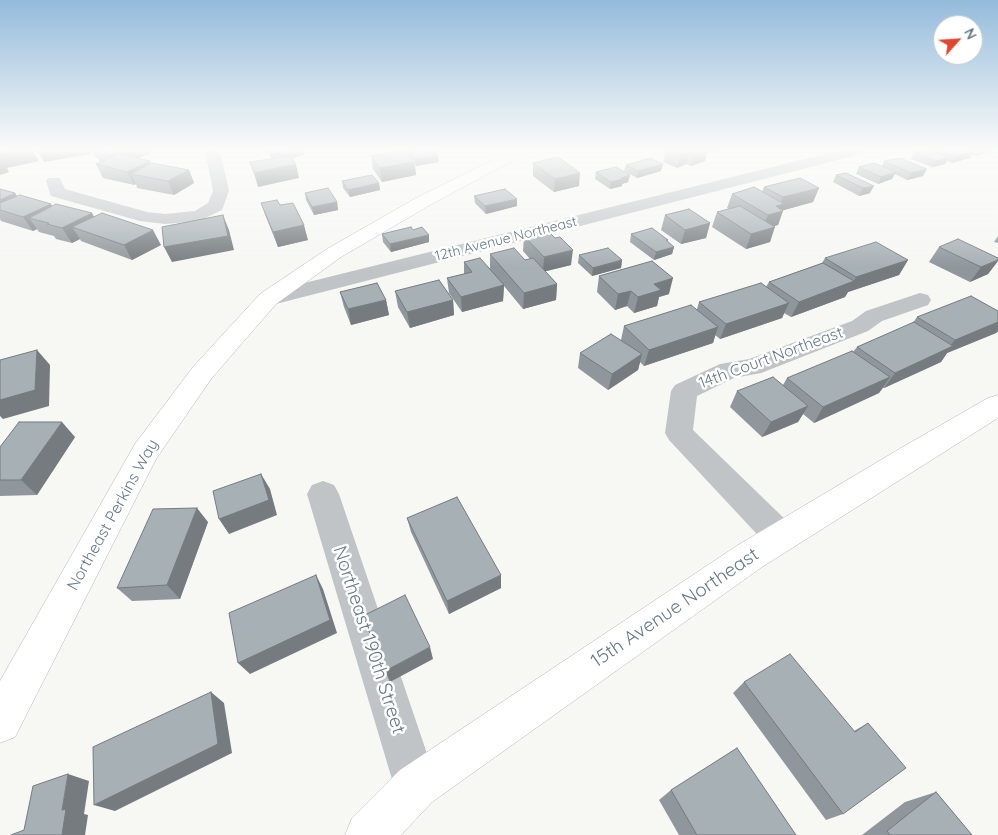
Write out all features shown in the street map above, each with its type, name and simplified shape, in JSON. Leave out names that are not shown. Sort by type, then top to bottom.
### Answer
[{"type":"main road","name":"Northeast Perkins Way","points":[[0,722],[145,452],[202,373],[268,298],[334,253],[448,189]]},
{"type":"main road","name":"15th Avenue Northeast","points":[[369,835],[416,786],[780,536],[998,405]]},
{"type":"street","points":[[56,189],[57,192],[146,218],[182,218],[208,212],[216,206],[221,189]]},
{"type":"street","name":"12th Avenue Northeast","points":[[268,298],[704,189]]},
{"type":"street","name":"14th Court Northeast","points":[[780,536],[679,433],[684,391],[729,370],[752,367],[860,326],[874,316],[920,300]]},
{"type":"street","name":"Northeast 190th Street","points":[[323,494],[416,786]]},
{"type":"building","points":[[0,189],[15,193],[0,200]]},
{"type":"building","points":[[329,189],[337,202],[312,207],[305,193]]},
{"type":"building","points":[[505,189],[517,199],[485,206],[474,196]]},
{"type":"building","points":[[748,189],[757,189],[784,204],[776,206],[783,211],[768,215],[732,194]]},
{"type":"building","points":[[768,189],[815,189],[783,197]]},
{"type":"building","points":[[20,195],[51,204],[23,217],[0,210],[0,203]]},
{"type":"building","points":[[277,200],[280,205],[293,203],[304,225],[273,232],[261,203]]},
{"type":"building","points":[[56,204],[92,213],[62,228],[29,218]]},
{"type":"building","points":[[740,206],[775,227],[751,234],[717,212]]},
{"type":"building","points":[[689,209],[710,223],[685,230],[665,215]]},
{"type":"building","points":[[102,213],[153,230],[124,245],[72,227]]},
{"type":"building","points":[[223,215],[228,236],[164,247],[162,227]]},
{"type":"building","points":[[411,227],[413,230],[422,227],[429,235],[390,244],[382,234]]},
{"type":"building","points":[[652,228],[674,247],[656,252],[631,234]]},
{"type":"building","points":[[548,231],[555,238],[560,237],[573,250],[544,257],[524,236]]},
{"type":"building","points":[[958,239],[998,258],[998,260],[981,267],[939,247]]},
{"type":"building","points":[[876,242],[908,260],[856,277],[825,258]]},
{"type":"building","points":[[514,248],[525,260],[533,258],[557,284],[524,293],[490,254]]},
{"type":"building","points":[[608,248],[622,260],[593,268],[579,255]]},
{"type":"building","points":[[480,258],[504,285],[461,297],[447,278],[472,272],[464,262]]},
{"type":"building","points":[[652,261],[673,278],[654,284],[661,290],[638,297],[631,291],[618,294],[599,276]]},
{"type":"building","points":[[823,263],[854,281],[799,302],[769,282]]},
{"type":"building","points":[[439,280],[453,300],[407,312],[395,291]]},
{"type":"building","points":[[377,283],[386,300],[348,309],[340,292]]},
{"type":"building","points":[[761,283],[789,303],[726,324],[699,302]]},
{"type":"building","points":[[971,296],[998,311],[998,322],[955,340],[917,317]]},
{"type":"building","points":[[691,305],[718,327],[649,350],[624,326]]},
{"type":"building","points":[[914,322],[953,346],[895,373],[857,347]]},
{"type":"building","points":[[611,334],[642,354],[612,374],[580,353]]},
{"type":"building","points":[[37,350],[35,390],[0,400],[0,360]]},
{"type":"building","points":[[852,351],[890,377],[823,407],[787,378]]},
{"type":"building","points":[[773,377],[808,406],[771,422],[737,391]]},
{"type":"building","points":[[19,422],[62,422],[21,480],[0,480],[0,447]]},
{"type":"building","points":[[261,474],[269,500],[219,519],[213,491]]},
{"type":"building","points":[[457,497],[501,575],[447,601],[407,518]]},
{"type":"building","points":[[197,508],[167,585],[117,588],[153,509]]},
{"type":"building","points":[[316,575],[330,620],[238,663],[229,613]]},
{"type":"building","points":[[405,595],[430,647],[385,671],[363,616]]},
{"type":"building","points":[[790,654],[855,732],[868,723],[906,768],[843,814],[744,682]]},
{"type":"building","points":[[211,692],[218,744],[94,805],[93,747]]},
{"type":"building","points":[[737,748],[796,835],[697,835],[671,790]]},
{"type":"building","points":[[68,774],[62,810],[66,809],[62,835],[11,835],[24,830],[33,786]]},
{"type":"building","points":[[936,792],[972,835],[890,835],[887,831]]}]
